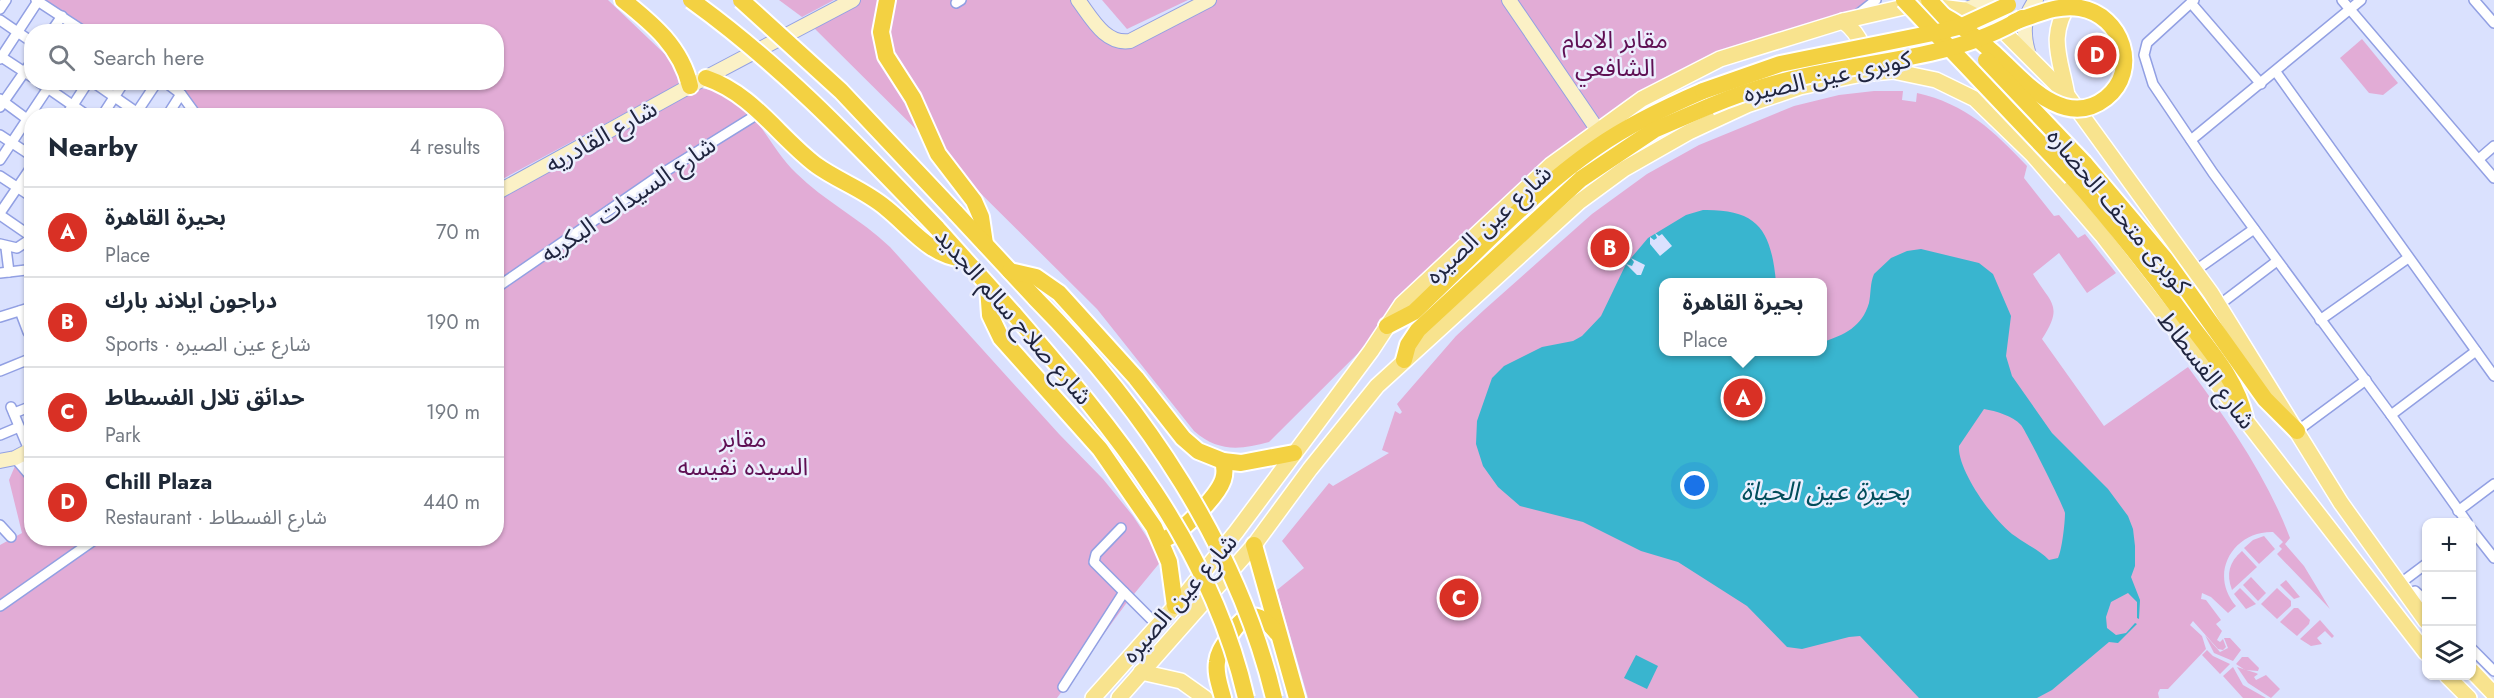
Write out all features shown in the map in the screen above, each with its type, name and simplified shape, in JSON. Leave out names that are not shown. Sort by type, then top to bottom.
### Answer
[{"type":"highway","points":[[623,0],[669,41],[682,62],[690,86]]},
{"type":"highway","name":"شارع صلاح سالم الجديد","points":[[691,0],[763,56],[822,108],[936,227],[1107,422],[1164,504],[1209,588],[1234,653],[1246,698]]},
{"type":"highway","name":"شارع صلاح سالم الجديد","points":[[741,0],[828,78],[1036,298],[1117,390],[1161,452],[1191,500],[1242,601],[1263,657],[1274,698]]},
{"type":"highway","points":[[887,0],[881,32],[886,56],[913,98],[939,154],[974,201],[983,226],[985,244]]},
{"type":"highway","name":"كوبرى متحف الحضاره","points":[[1904,0],[2072,177],[2145,263],[2221,365],[2239,396],[2246,418]]},
{"type":"highway","name":"كوبرى متحف الحضاره","points":[[1929,0],[2084,164],[2165,260],[2265,399],[2297,431]]},
{"type":"highway","name":"كوبرى عين الصيره","points":[[1387,326],[1414,312],[1568,169],[1596,148],[1644,118],[1693,95],[1755,72],[1807,58],[1962,26],[2017,0]]},
{"type":"highway","name":"كوبرى عين الصيره","points":[[1404,360],[1418,330],[1559,198],[1606,160],[1654,130],[1761,86],[1943,50],[2014,22],[2050,0]]},
{"type":"highway","points":[[1944,16],[1972,34],[2036,92],[2055,104],[2076,109],[2086,107],[2105,99],[2118,84],[2124,65],[2123,45],[2114,27],[2099,14],[2081,8],[2060,7],[2014,22]]},
{"type":"highway","points":[[706,78],[735,92],[760,112],[807,157],[829,173],[873,198],[934,250],[949,257],[964,259]]},
{"type":"highway","points":[[1010,271],[1036,277],[1059,292],[1136,378],[1183,438],[1197,451],[1223,461],[1241,463],[1294,453]]},
{"type":"highway","points":[[988,286],[990,315],[1001,338],[1100,449],[1131,492],[1160,539],[1171,574],[1175,606]]},
{"type":"highway","points":[[1160,539],[1183,529],[1220,487],[1225,473],[1223,461]]},
{"type":"highway","points":[[1254,545],[1297,698]]},
{"type":"highway","points":[[1223,698],[1216,670],[1217,659],[1237,624],[1246,617],[1261,617],[1280,637]]},
{"type":"main road","points":[[2067,95],[2055,47],[2056,34],[2071,0]]},
{"type":"main road","name":"شارع عين الصيره","points":[[1093,698],[1175,606],[1236,532],[1410,295],[1551,165],[1598,129],[1642,99],[1720,59],[1847,20],[1925,5],[1962,7],[2000,28],[2030,56]]},
{"type":"main road","points":[[1847,20],[1862,45],[1864,55],[1862,74]]},
{"type":"main road","points":[[1975,99],[2000,100],[2017,91],[2028,75],[2030,56]]},
{"type":"main road","name":"شارع الفسطاط","points":[[2030,56],[2067,95],[2196,270],[2347,512],[2422,615]]},
{"type":"main road","points":[[1720,59],[1722,83],[1737,102],[1747,105]]},
{"type":"main road","name":"شارع عين الصيره","points":[[1119,698],[1254,545],[1354,413],[1404,360],[1579,202],[1624,169],[1689,132],[1747,105],[1800,87],[1862,74],[1893,71],[1915,74],[1957,88],[1975,99]]},
{"type":"main road","name":"شارع الفسطاط","points":[[1975,99],[2008,129],[2076,203],[2246,418],[2393,613],[2422,647]]},
{"type":"main road","points":[[1141,672],[1181,681],[1205,698]]},
{"type":"main road","points":[[2476,675],[2494,694]]},
{"type":"main road","points":[[2452,680],[2469,698]]},
{"type":"street","points":[[0,9],[6,0]]},
{"type":"street","name":"شارع القادريه","points":[[504,189],[690,86],[853,0]]},
{"type":"street","points":[[1078,0],[1109,38],[1119,43],[1130,41],[1209,0]]},
{"type":"street","points":[[1509,0],[1598,129]]},
{"type":"street","points":[[1847,20],[1876,0]]},
{"type":"street","points":[[1962,7],[1990,0]]},
{"type":"street","points":[[2030,56],[2024,34],[2025,22],[2036,0]]},
{"type":"street","points":[[2342,0],[2494,178]]},
{"type":"street","points":[[2191,140],[2361,0]]},
{"type":"street","points":[[2474,0],[2494,23]]},
{"type":"street","points":[[24,72],[0,57],[37,1],[74,24]]},
{"type":"street","points":[[2261,84],[2193,1],[2147,44],[2144,55],[2153,84],[2254,229],[2366,380],[2463,518]]},
{"type":"street","points":[[56,24],[62,16]]},
{"type":"street","points":[[0,20],[24,36]]},
{"type":"street","points":[[2276,72],[2408,258],[2492,370]]},
{"type":"street","points":[[24,79],[1,103],[24,113]]},
{"type":"street","points":[[35,108],[47,90]]},
{"type":"street","points":[[56,90],[77,108]]},
{"type":"street","points":[[71,108],[83,90]]},
{"type":"street","points":[[104,90],[130,108]]},
{"type":"street","points":[[107,108],[119,90]]},
{"type":"street","points":[[142,108],[152,90]]},
{"type":"street","points":[[176,90],[191,108]]},
{"type":"street","points":[[172,108],[181,94]]},
{"type":"street","name":"شارع السيدات البكريه","points":[[504,282],[666,171],[760,112]]},
{"type":"street","points":[[0,160],[24,125]]},
{"type":"street","points":[[0,135],[24,150]]},
{"type":"street","points":[[2479,159],[2494,146]]},
{"type":"street","points":[[0,176],[24,192]]},
{"type":"street","points":[[24,178],[0,214],[24,232]]},
{"type":"street","points":[[2196,270],[2254,229]]},
{"type":"street","points":[[24,241],[17,248],[3,248],[5,273],[24,270]]},
{"type":"street","points":[[2320,320],[2408,258]]},
{"type":"street","points":[[2219,304],[2277,261]]},
{"type":"street","points":[[0,317],[24,310]]},
{"type":"street","points":[[20,311],[24,322]]},
{"type":"street","points":[[2391,415],[2476,351]]},
{"type":"street","points":[[0,370],[24,361]]},
{"type":"street","points":[[2297,431],[2366,380]]},
{"type":"street","points":[[24,408],[12,410],[24,436]]},
{"type":"street","points":[[0,435],[20,427]]},
{"type":"street","points":[[0,461],[15,458],[24,453]]},
{"type":"street","points":[[15,458],[24,469]]},
{"type":"street","points":[[2458,511],[2494,484]]},
{"type":"street","points":[[0,525],[11,537]]},
{"type":"street","points":[[1121,528],[1094,559],[1095,565],[1157,626]]},
{"type":"street","points":[[2476,535],[2494,558]]},
{"type":"street","points":[[0,606],[86,546]]},
{"type":"street","points":[[2401,589],[2422,569]]},
{"type":"street","points":[[2401,589],[2415,591],[2422,597]]},
{"type":"street","points":[[1063,687],[1124,592]]},
{"type":"street","points":[[2476,653],[2494,671]]},
{"type":"green space","points":[[44,0],[608,0],[690,78],[504,178],[504,108],[188,108],[179,90],[504,90],[504,24],[83,24]]},
{"type":"green space","points":[[779,0],[834,0],[802,17]]},
{"type":"green space","points":[[861,0],[1078,0],[1120,45],[1217,0],[1507,0],[1592,129],[1549,163],[1269,442],[1239,448],[1221,446],[1194,431],[1097,309],[812,26]]},
{"type":"green space","points":[[1102,0],[1188,0],[1127,29]]},
{"type":"green space","name":"مقابر الامام الشافعي","points":[[1516,0],[1871,0],[1866,5],[1649,93],[1599,121]]},
{"type":"green space","points":[[2362,39],[2398,83],[2383,95],[2369,93],[2340,58]]},
{"type":"green space","name":"مقابر السيده نفيسه","points":[[695,88],[717,92],[731,98],[754,119],[796,173],[890,247],[1059,434],[1103,479],[1133,516],[1162,560],[1125,605],[1057,698],[0,698],[0,545],[22,533],[9,480],[15,466],[24,460],[24,546],[504,546],[504,192]]},
{"type":"green space","points":[[1874,91],[1903,91],[1902,100],[1916,102],[1917,93],[1950,104],[1965,112],[2003,141],[2027,166],[2024,178],[2054,216],[2059,215],[2078,238],[2085,234],[2116,273],[2087,293],[2059,253],[2033,274],[2050,299],[2054,311],[2049,328],[2042,339],[2104,426],[2188,367],[2232,428],[2258,470],[2290,538],[2285,544],[2304,566],[2330,609],[2277,554],[2282,549],[2279,546],[2283,542],[2273,532],[2246,539],[2229,557],[2224,581],[2228,594],[2236,606],[2228,613],[2211,597],[2202,593],[2201,599],[2206,600],[2221,620],[2216,624],[2222,631],[2217,640],[2220,642],[2223,639],[2226,647],[2223,650],[2218,649],[2193,621],[2190,625],[2202,636],[2206,649],[2168,689],[2160,689],[2159,698],[1308,698],[1277,590],[1304,568],[1282,541],[1329,483],[1333,486],[1389,453],[1382,450],[1395,411],[1400,414],[1402,412],[1397,404],[1456,336],[1592,214],[1647,174],[1699,145],[1794,106],[1839,95]]},
{"type":"green space","points":[[2264,536],[2275,549],[2259,564],[2244,548],[2253,540]]},
{"type":"green space","points":[[2242,551],[2257,567],[2232,590],[2229,579],[2230,569],[2234,559]]},
{"type":"green space","points":[[2251,577],[2266,593],[2258,601],[2243,585]]},
{"type":"green space","points":[[2286,580],[2300,597],[2294,599],[2280,585]]},
{"type":"green space","points":[[2240,588],[2256,604],[2246,609],[2234,594]]},
{"type":"green space","points":[[2277,588],[2291,601],[2291,606],[2277,619],[2261,604]]},
{"type":"green space","points":[[2294,608],[2298,608],[2310,620],[2297,636],[2280,622]]},
{"type":"green space","points":[[2320,620],[2334,636],[2332,638],[2325,631],[2317,638],[2322,644],[2311,646],[2300,639]]},
{"type":"green space","points":[[2205,635],[2220,652],[2228,648],[2224,638],[2230,638],[2241,650],[2233,661],[2214,653]]},
{"type":"green space","points":[[2207,650],[2213,656],[2230,664],[2220,674],[2202,655]]},
{"type":"green space","points":[[2242,657],[2248,657],[2259,668],[2258,671],[2245,670],[2236,664]]},
{"type":"green space","points":[[2233,667],[2243,685],[2266,698],[2243,698],[2223,676]]},
{"type":"green space","points":[[2237,667],[2258,674],[2254,677],[2256,680],[2266,675],[2280,689],[2271,698],[2248,683]]},
{"type":"water","name":"بحيرة عين الحياة","points":[[1703,210],[1737,214],[1758,226],[1765,236],[1774,264],[1776,278],[1659,278],[1659,356],[1827,356],[1827,340],[1845,333],[1862,318],[1869,303],[1874,274],[1891,258],[1907,251],[1921,249],[1979,263],[1993,274],[2011,316],[2006,356],[2012,376],[2052,433],[2108,489],[2128,516],[2133,529],[2135,546],[2135,566],[2131,577],[2140,600],[2139,619],[2137,618],[2137,602],[2128,593],[2111,602],[2106,617],[2107,628],[2116,635],[2126,633],[2135,623],[2137,624],[2118,643],[2109,642],[2052,690],[2037,698],[1919,698],[1860,636],[1802,649],[1787,647],[1747,606],[1678,562],[1641,551],[1583,522],[1520,506],[1498,487],[1483,466],[1476,444],[1477,421],[1492,378],[1504,366],[1542,347],[1573,341],[1582,336],[1601,316],[1626,264],[1648,238],[1686,215]],"holes":[[[1984,409],[1999,413],[2021,425],[2065,513],[2058,558],[2049,560],[2007,529],[1988,508],[1964,468],[1959,446]]]},
{"type":"water","points":[[1636,655],[1658,666],[1647,689],[1624,678]]},
{"type":"pier","points":[[1655,233],[1659,236],[1662,234],[1672,246],[1660,256],[1650,244],[1650,237],[1654,240],[1657,238]]},
{"type":"pier","points":[[1631,258],[1645,265],[1641,275],[1637,275],[1626,264],[1632,266],[1634,262]]},
{"type":"place","name":"Chill Plaza","points":[[2097,55]]},
{"type":"place","name":"دراجون ايلاند بارك","points":[[1610,248]]},
{"type":"place","name":"بحيرة القاهرة","points":[[1743,398]]},
{"type":"place","name":"حدائق تلال الفسطاط","points":[[1459,598]]}]
